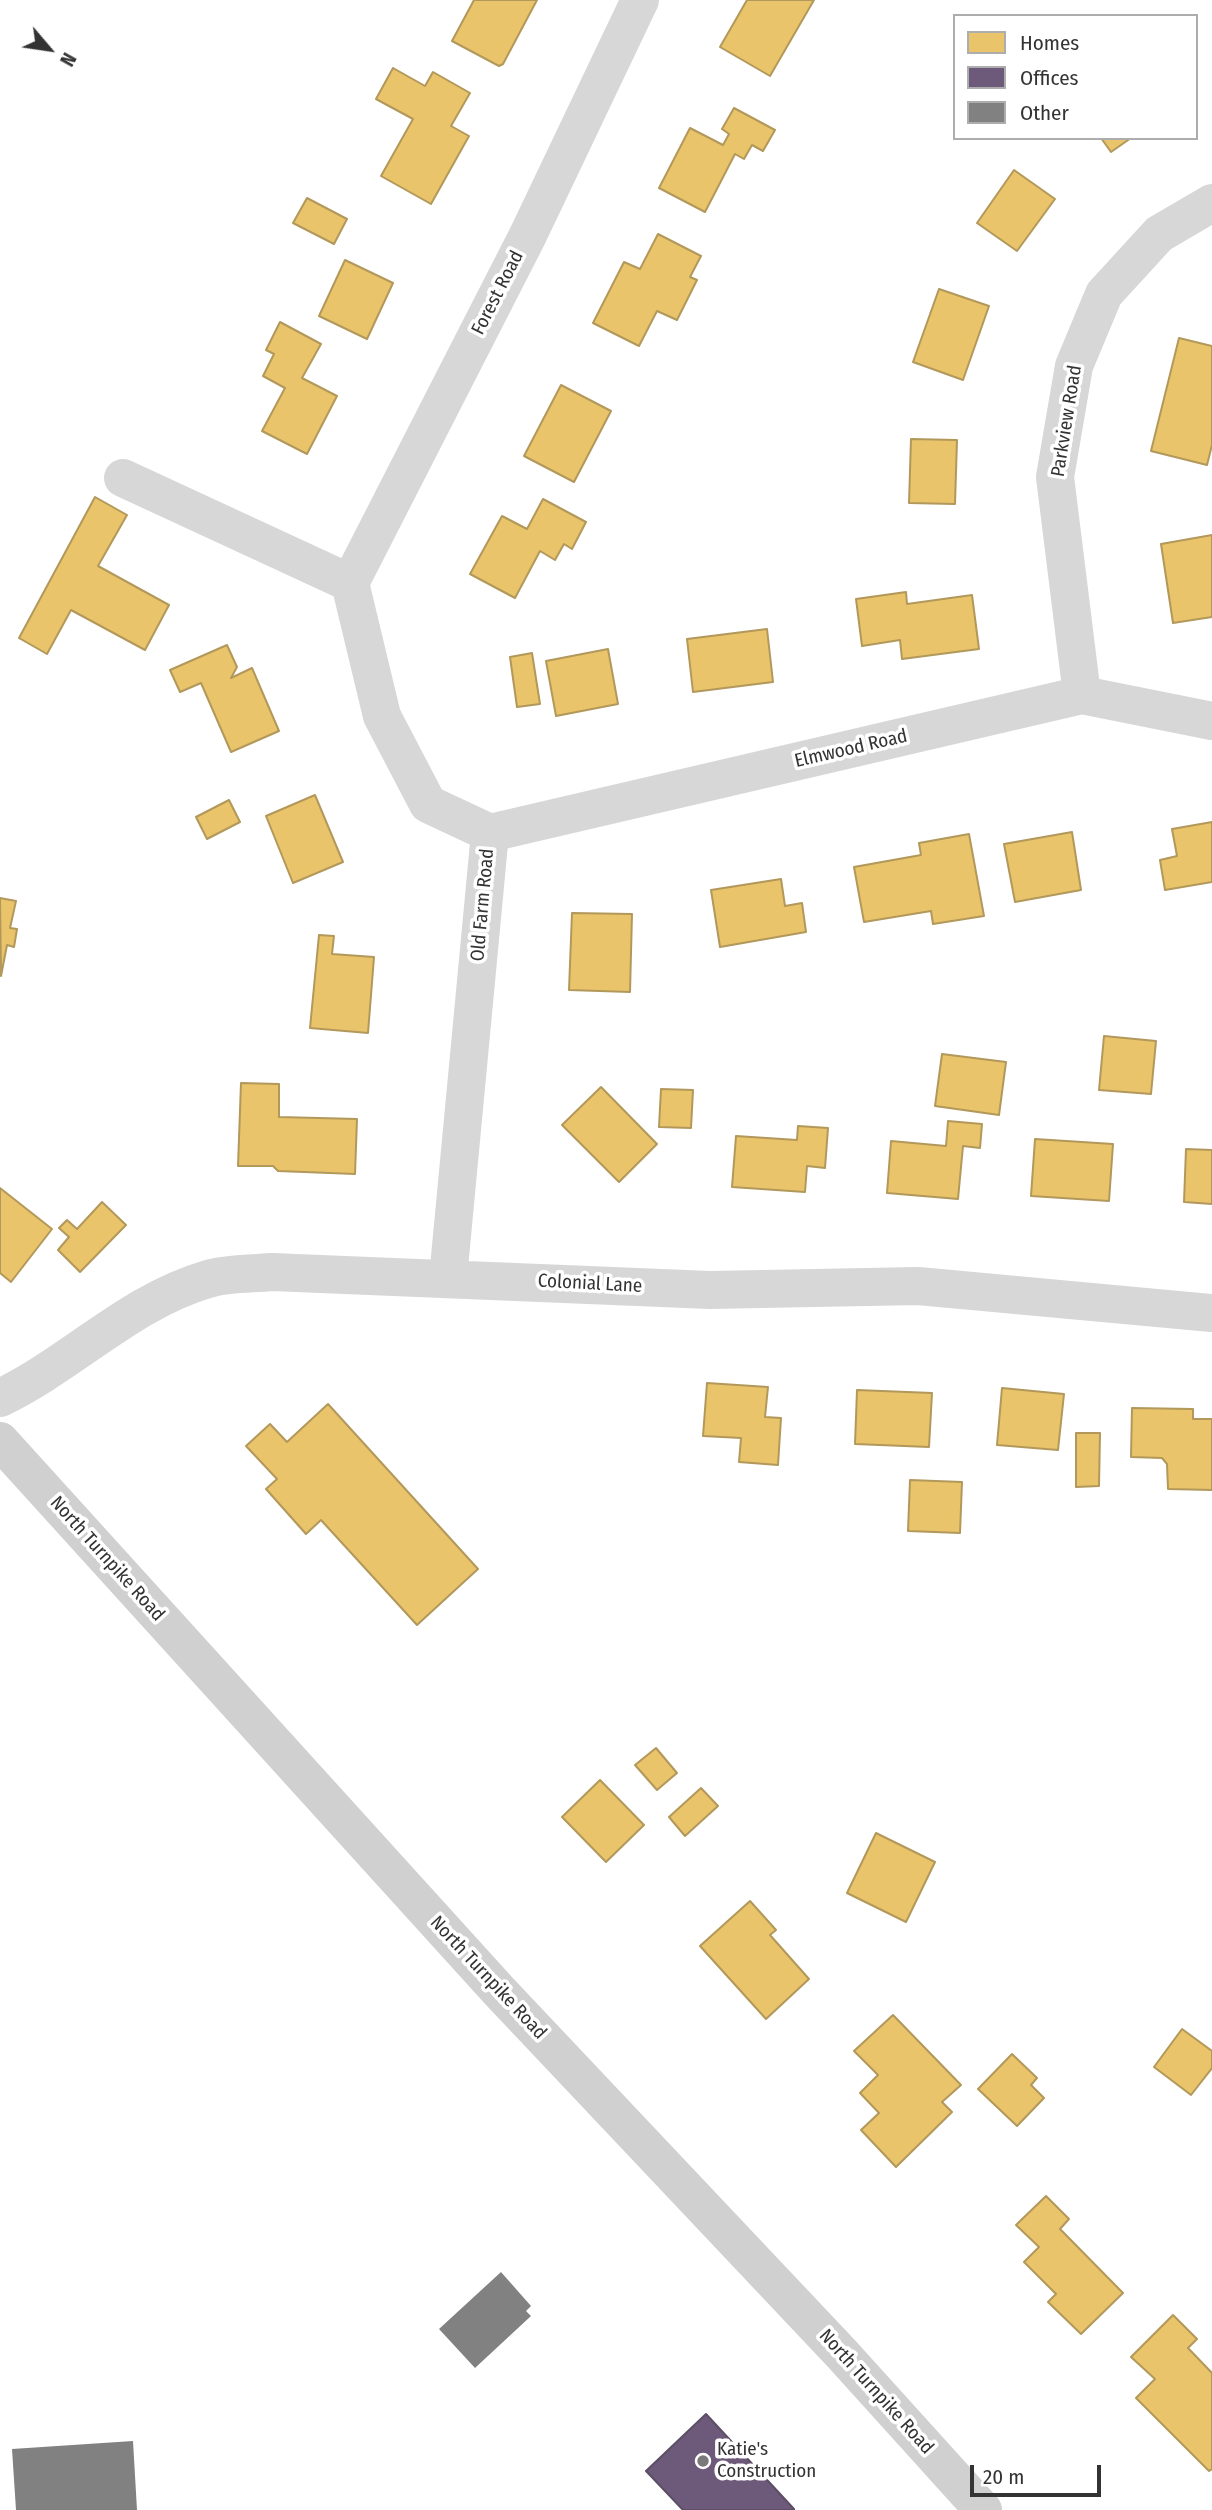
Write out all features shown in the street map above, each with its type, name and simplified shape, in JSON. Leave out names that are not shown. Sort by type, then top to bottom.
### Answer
[{"type":"main road","name":"North Turnpike Road","points":[[0,1441],[499,1991],[841,2353],[983,2510]]},
{"type":"street","name":"Forest Road","points":[[350,583],[528,235],[640,0]]},
{"type":"street","name":"Parkview Road","points":[[1082,695],[1055,477],[1074,366],[1104,294],[1159,234],[1212,203]]},
{"type":"street","points":[[123,478],[350,583]]},
{"type":"street","name":"Old Farm Road","points":[[350,583],[382,716],[428,804],[490,833],[448,1278]]},
{"type":"street","name":"Elmwood Road","points":[[490,833],[1082,695],[1212,721]]},
{"type":"street","name":"Colonial Lane","points":[[0,1398],[49,1371],[115,1323],[158,1298],[210,1278],[272,1272],[710,1290],[918,1286],[1212,1313]]},
{"type":"building: Homes","points":[[474,0],[537,0],[503,64],[499,66],[452,41]]},
{"type":"building: Homes","points":[[747,0],[814,0],[770,76],[720,47]]},
{"type":"building: Homes","points":[[393,68],[425,86],[433,72],[470,93],[451,126],[469,136],[431,204],[381,176],[413,119],[376,99]]},
{"type":"building: Homes","points":[[734,108],[775,130],[763,151],[752,145],[744,159],[735,154],[705,212],[659,188],[690,128],[723,145],[729,134],[722,129]]},
{"type":"building: Homes","points":[[1102,140],[1128,140],[1111,152]]},
{"type":"building: Homes","points":[[1014,170],[1055,199],[1017,251],[977,223]]},
{"type":"building: Homes","points":[[307,198],[347,219],[334,244],[293,223]]},
{"type":"building: Homes","points":[[658,234],[701,256],[690,277],[697,280],[677,320],[657,311],[639,346],[593,323],[624,262],[640,269]]},
{"type":"building: Homes","points":[[345,260],[393,283],[367,339],[319,316]]},
{"type":"building: Homes","points":[[939,289],[989,306],[963,380],[913,362]]},
{"type":"building: Homes","points":[[280,322],[321,344],[302,378],[337,396],[307,454],[262,431],[285,388],[263,376],[274,354],[266,350]]},
{"type":"building: Homes","points":[[1179,338],[1212,346],[1212,445],[1207,465],[1151,451]]},
{"type":"building: Homes","points":[[561,385],[611,411],[574,482],[524,456]]},
{"type":"building: Homes","points":[[911,439],[957,440],[955,504],[909,503]]},
{"type":"building: Homes","points":[[95,497],[127,515],[98,566],[169,605],[145,650],[71,610],[47,654],[19,638]]},
{"type":"building: Homes","points":[[543,499],[586,522],[572,549],[564,544],[555,560],[540,551],[515,598],[470,574],[502,516],[527,529]]},
{"type":"building: Homes","points":[[1212,535],[1212,617],[1173,623],[1161,544]]},
{"type":"building: Homes","points":[[906,592],[907,604],[972,595],[979,649],[902,659],[900,640],[862,646],[856,599]]},
{"type":"building: Homes","points":[[767,629],[773,682],[693,692],[687,639]]},
{"type":"building: Homes","points":[[227,645],[237,667],[231,678],[252,668],[279,731],[231,752],[201,683],[180,692],[170,670]]},
{"type":"building: Homes","points":[[608,649],[618,704],[556,716],[546,661]]},
{"type":"building: Homes","points":[[532,653],[540,704],[517,707],[510,657]]},
{"type":"building: Homes","points":[[315,795],[343,862],[293,883],[266,816]]},
{"type":"building: Homes","points":[[229,800],[240,822],[207,839],[196,817]]},
{"type":"building: Homes","points":[[1212,822],[1212,882],[1165,890],[1160,860],[1177,856],[1172,829]]},
{"type":"building: Homes","points":[[1072,832],[1081,890],[1015,902],[1004,844]]},
{"type":"building: Homes","points":[[969,834],[984,916],[933,924],[931,911],[864,922],[854,867],[921,855],[919,843]]},
{"type":"building: Homes","points":[[781,879],[785,906],[802,903],[806,932],[720,947],[711,890]]},
{"type":"building: Homes","points":[[0,898],[16,901],[10,928],[17,929],[14,947],[7,945],[1,976]]},
{"type":"building: Homes","points":[[572,913],[632,914],[630,992],[569,990]]},
{"type":"building: Homes","points":[[319,935],[334,936],[332,954],[374,957],[368,1033],[310,1028]]},
{"type":"building: Homes","points":[[1104,1036],[1156,1041],[1151,1094],[1099,1090]]},
{"type":"building: Homes","points":[[942,1054],[1006,1062],[999,1115],[935,1106]]},
{"type":"building: Homes","points":[[241,1083],[279,1084],[279,1117],[357,1119],[355,1174],[278,1171],[273,1166],[238,1166]]},
{"type":"building: Homes","points":[[601,1087],[657,1144],[619,1182],[562,1125]]},
{"type":"building: Homes","points":[[661,1089],[693,1090],[691,1128],[659,1127]]},
{"type":"building: Homes","points":[[948,1121],[982,1124],[980,1148],[963,1146],[958,1199],[887,1193],[891,1141],[946,1146]]},
{"type":"building: Homes","points":[[798,1126],[828,1128],[825,1168],[807,1166],[805,1192],[732,1187],[736,1136],[797,1140]]},
{"type":"building: Homes","points":[[1035,1139],[1113,1144],[1109,1201],[1031,1196]]},
{"type":"building: Homes","points":[[1186,1149],[1212,1150],[1212,1204],[1184,1202]]},
{"type":"building: Homes","points":[[0,1188],[52,1229],[11,1282],[0,1273]]},
{"type":"building: Homes","points":[[102,1202],[126,1225],[80,1272],[58,1250],[69,1237],[59,1228],[67,1220],[77,1229]]},
{"type":"building: Homes","points":[[707,1383],[768,1387],[765,1417],[781,1418],[778,1465],[739,1462],[741,1438],[703,1436]]},
{"type":"building: Homes","points":[[1002,1388],[1064,1394],[1058,1450],[997,1445]]},
{"type":"building: Homes","points":[[857,1390],[932,1393],[929,1447],[855,1444]]},
{"type":"building: Homes","points":[[328,1404],[478,1569],[417,1625],[321,1520],[306,1534],[266,1489],[277,1479],[246,1446],[270,1424],[287,1442]]},
{"type":"building: Homes","points":[[1132,1408],[1193,1409],[1193,1419],[1212,1419],[1212,1490],[1168,1489],[1167,1464],[1162,1458],[1131,1457]]},
{"type":"building: Homes","points":[[1076,1433],[1100,1433],[1099,1486],[1076,1487]]},
{"type":"building: Homes","points":[[910,1480],[962,1482],[960,1533],[908,1531]]},
{"type":"building: Homes","points":[[656,1748],[677,1773],[657,1790],[635,1765]]},
{"type":"building: Homes","points":[[600,1780],[644,1825],[606,1862],[562,1817]]},
{"type":"building: Homes","points":[[701,1788],[718,1806],[685,1836],[669,1817]]},
{"type":"building: Homes","points":[[876,1833],[935,1862],[906,1922],[847,1893]]},
{"type":"building: Homes","points":[[750,1901],[776,1930],[770,1935],[809,1979],[766,2019],[700,1946]]},
{"type":"building: Homes","points":[[893,2015],[961,2085],[942,2102],[952,2112],[896,2167],[861,2130],[879,2113],[860,2093],[878,2075],[854,2051]]},
{"type":"building: Homes","points":[[1182,2029],[1212,2051],[1212,2068],[1191,2095],[1154,2067]]},
{"type":"building: Homes","points":[[1012,2054],[1037,2078],[1031,2085],[1044,2098],[1017,2126],[978,2089]]},
{"type":"building: Homes","points":[[1046,2196],[1069,2219],[1060,2229],[1123,2293],[1081,2334],[1048,2302],[1056,2294],[1024,2262],[1039,2247],[1016,2225]]},
{"type":"building: Homes","points":[[1173,2315],[1197,2339],[1188,2348],[1212,2373],[1212,2469],[1209,2471],[1136,2398],[1155,2379],[1131,2357]]},
{"type":"building: Offices","points":[[706,2414],[794,2510],[683,2510],[646,2471]]},
{"type":"building: Other","points":[[501,2272],[531,2306],[526,2311],[531,2316],[475,2368],[439,2329]]},
{"type":"building: Other","points":[[133,2441],[137,2510],[16,2510],[12,2449]]},
{"type":"place","name":"Katie's Construction","points":[[703,2461]]}]
